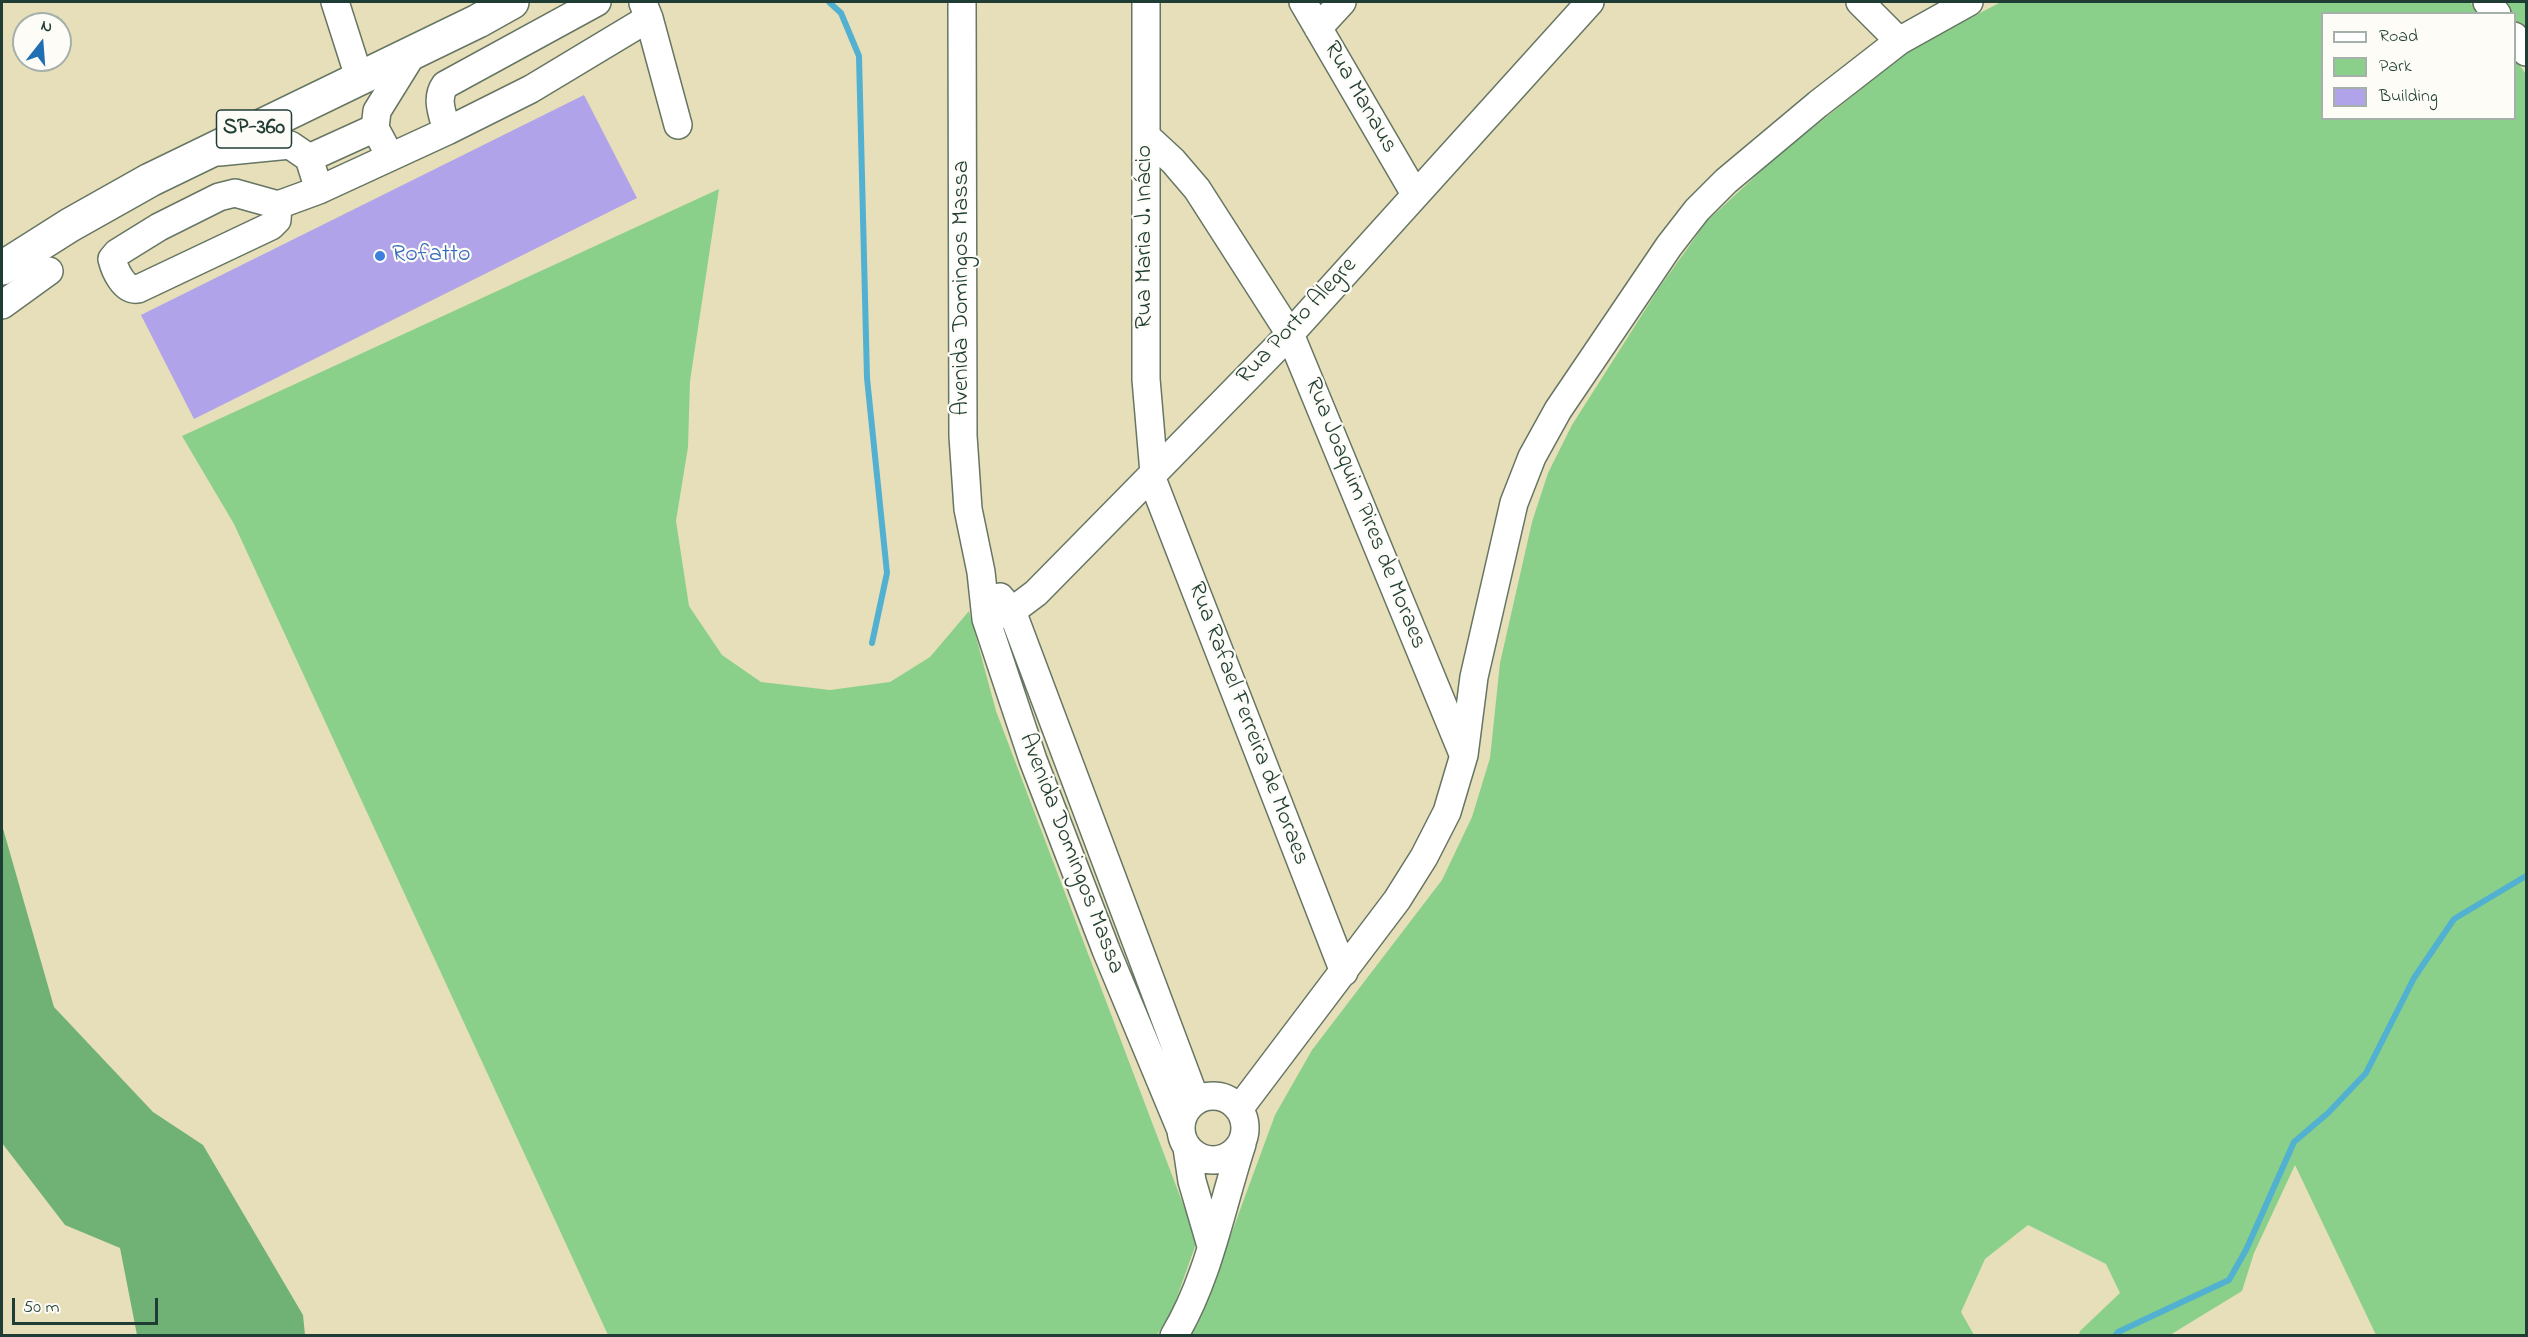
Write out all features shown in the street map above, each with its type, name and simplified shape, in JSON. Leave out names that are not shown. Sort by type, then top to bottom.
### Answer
[{"type":"main road","name":"SP-360","points":[[2,268],[108,202],[512,2]]},
{"type":"street","points":[[335,2],[359,77]]},
{"type":"street","points":[[447,131],[440,102],[440,92],[445,85],[597,2]]},
{"type":"street","name":"Avenida Domingos Massa","points":[[962,2],[963,436],[968,508],[981,572],[986,619],[1033,760],[1106,950],[1184,1139],[1192,1181],[1212,1248]]},
{"type":"street","name":"Rua Maria J. Inácio","points":[[1146,2],[1146,379],[1153,475]]},
{"type":"street","name":"Rua Manaus","points":[[1303,2],[1415,194]]},
{"type":"street","points":[[1318,28],[1342,2]]},
{"type":"street","name":"Rua Porto Alegre","points":[[986,619],[1012,611],[1036,593],[1153,475],[1290,334],[1590,2]]},
{"type":"street","points":[[1860,2],[1899,41]]},
{"type":"street","points":[[1239,1109],[1397,900],[1448,812],[1464,755],[1474,677],[1514,503],[1532,458],[1558,411],[1669,246],[1697,210],[1726,181],[1818,104],[1899,41],[1969,2]]},
{"type":"street","points":[[278,205],[277,220],[271,226],[138,289],[132,290],[127,287],[114,268],[112,259],[117,253],[159,227],[219,197],[235,194],[278,205],[319,190],[447,131],[531,89],[646,10],[678,125]]},
{"type":"street","points":[[2516,39],[2526,52]]},
{"type":"street","points":[[390,156],[375,128],[377,111],[413,53]]},
{"type":"street","points":[[309,158],[375,128]]},
{"type":"street","name":"Rua Joaquim Pires de Moraes","points":[[1146,136],[1197,189],[1290,334],[1464,755]]},
{"type":"street","points":[[203,154],[290,145],[309,158],[319,190]]},
{"type":"street","points":[[2,305],[48,271]]},
{"type":"street","name":"Rua Rafael Ferreira de Moraes","points":[[1153,475],[1344,972]]},
{"type":"street","name":"Avenida Domingos Massa","points":[[981,572],[1012,611],[1196,1101]]},
{"type":"street","points":[[1174,1335],[1189,1311],[1212,1248],[1242,1144],[1245,1132],[1244,1120],[1239,1109],[1224,1098],[1214,1096],[1196,1101],[1187,1109],[1182,1119],[1184,1139],[1203,1159],[1222,1160],[1233,1154],[1242,1144]]},
{"type":"green space","points":[[2001,2],[2470,2],[2477,12],[2321,12],[2321,120],[2516,120],[2516,60],[2526,74],[2526,1335],[2376,1335],[2295,1165],[2254,1253],[2242,1291],[2170,1335],[2079,1335],[2080,1331],[2120,1293],[2106,1264],[2028,1225],[1985,1259],[1961,1312],[1974,1335],[1189,1336],[1198,1324],[1275,1115],[1312,1050],[1442,880],[1472,817],[1490,758],[1500,663],[1532,522],[1548,473],[1572,425],[1659,288],[1707,221],[1774,159],[1911,49]]},
{"type":"green space","points":[[2497,2],[2526,2],[2526,39],[2516,25],[2516,12],[2505,12]]},
{"type":"green space","points":[[719,189],[690,381],[688,447],[676,521],[689,606],[722,655],[761,682],[830,690],[890,682],[930,657],[969,611],[996,711],[1197,1241],[1172,1311],[1157,1335],[608,1335],[234,524],[182,436]]},
{"type":"green space","points":[[2,825],[54,1007],[153,1112],[203,1145],[303,1315],[305,1335],[137,1335],[120,1248],[65,1225],[2,1143]]},
{"type":"building","points":[[584,95],[637,198],[194,419],[141,315]]},
{"type":"waterway","points":[[829,2],[841,13],[859,56],[867,378],[887,573],[872,643]]},
{"type":"waterway","points":[[2115,1336],[2118,1332],[2229,1280],[2246,1250],[2294,1142],[2328,1113],[2366,1073],[2414,978],[2454,919],[2526,876]]},
{"type":"place","name":"Rofatto","points":[[380,256]]}]
